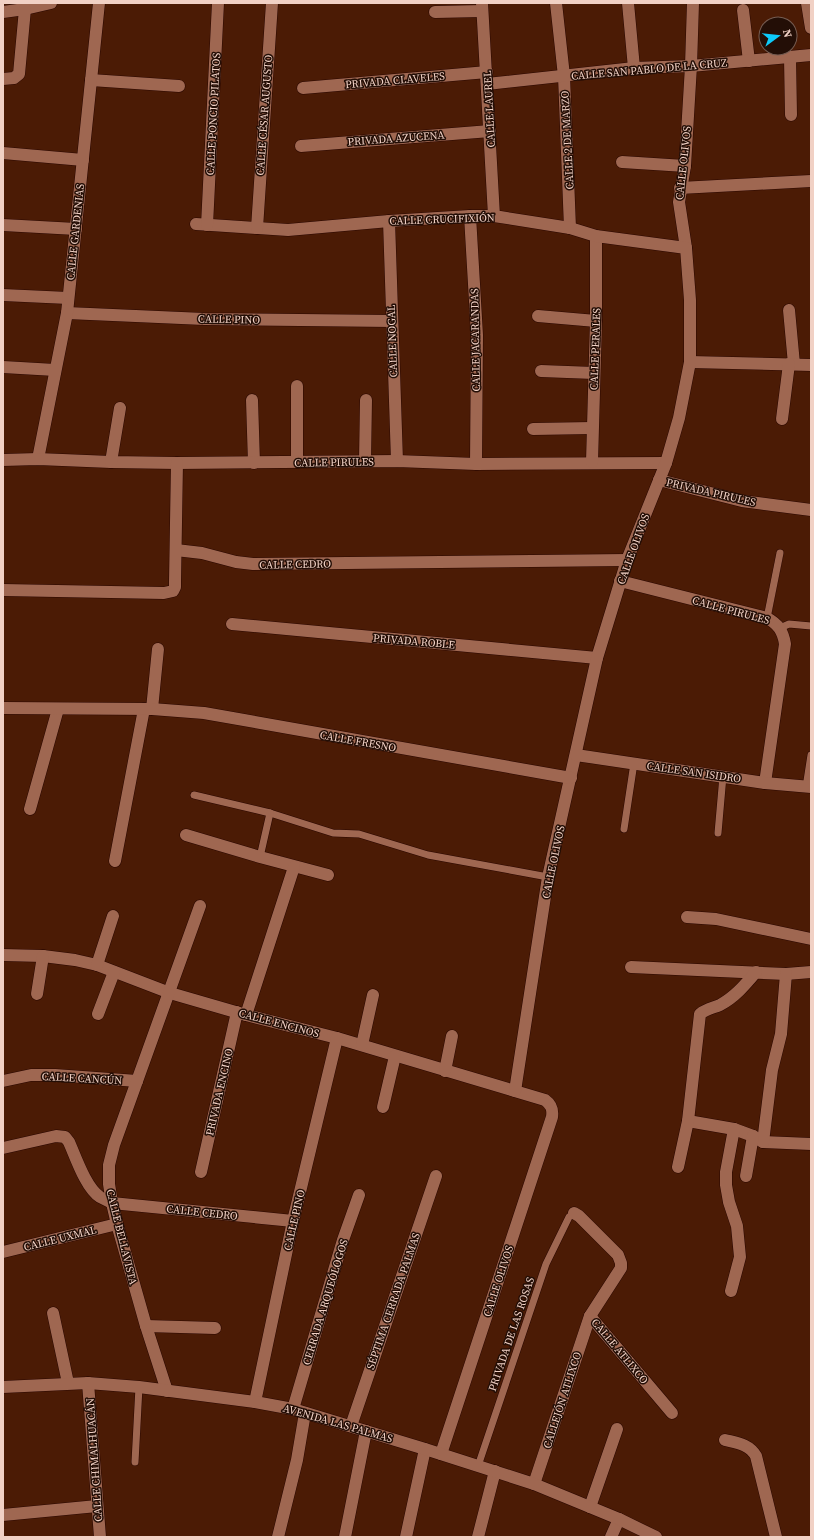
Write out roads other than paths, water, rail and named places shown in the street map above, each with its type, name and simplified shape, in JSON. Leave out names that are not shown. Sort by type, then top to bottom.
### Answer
[{"type":"street","points":[[3,12],[51,3]]},
{"type":"street","name":"CALLE GARDENIAS","points":[[38,459],[67,313],[99,3]]},
{"type":"street","name":"CALLE PONCIO PILATOS","points":[[201,224],[218,3]]},
{"type":"street","name":"CALLE CÉSAR AUGUSTO","points":[[257,228],[272,3]]},
{"type":"street","name":"CALLE 2 DE MARZO","points":[[556,3],[564,76],[570,228]]},
{"type":"street","points":[[628,3],[634,68]]},
{"type":"street","name":"CALLE OLIVOS","points":[[515,1091],[548,877],[597,658],[627,560],[666,463],[679,418],[690,362],[690,300],[686,248],[679,202],[680,188],[685,166],[691,66],[692,3]]},
{"type":"street","points":[[807,3],[811,28]]},
{"type":"street","points":[[3,79],[17,77],[20,70],[31,6]]},
{"type":"street","points":[[435,12],[482,7]]},
{"type":"street","name":"CALLE LAUREL","points":[[482,7],[494,216]]},
{"type":"street","points":[[743,10],[749,61]]},
{"type":"street","name":"CALLE SAN PABLO DE LA CRUZ","points":[[487,84],[634,68],[691,66],[811,55]]},
{"type":"street","points":[[790,57],[791,116]]},
{"type":"street","name":"PRIVADA CLAVELES","points":[[303,88],[486,72]]},
{"type":"street","points":[[91,80],[179,86]]},
{"type":"street","name":"PRIVADA AZUCENA","points":[[301,146],[490,131]]},
{"type":"street","points":[[3,153],[83,160]]},
{"type":"street","points":[[622,162],[685,166]]},
{"type":"street","points":[[680,188],[811,181]]},
{"type":"street","name":"CALLE JACARANDAS","points":[[470,216],[477,335],[476,464]]},
{"type":"street","name":"CALLE CRUCIFIXIÓN","points":[[201,224],[288,230],[389,221],[494,216],[570,228],[596,236],[686,248]]},
{"type":"street","name":"CALLE NOGAL","points":[[389,221],[396,461]]},
{"type":"street","points":[[3,225],[76,229]]},
{"type":"street","name":"CALLE PERALES","points":[[592,462],[596,321],[596,236]]},
{"type":"street","points":[[3,295],[68,298]]},
{"type":"street","points":[[782,419],[792,364],[789,310]]},
{"type":"street","name":"CALLE PINO","points":[[67,313],[204,319],[392,321]]},
{"type":"street","points":[[538,316],[596,321]]},
{"type":"street","points":[[690,362],[811,365]]},
{"type":"street","points":[[3,367],[55,370]]},
{"type":"street","points":[[541,371],[594,374]]},
{"type":"street","points":[[297,386],[297,462]]},
{"type":"street","points":[[252,400],[254,463]]},
{"type":"street","points":[[365,461],[366,400]]},
{"type":"street","points":[[111,462],[120,408]]},
{"type":"street","points":[[533,429],[592,428]]},
{"type":"street","name":"CALLE PIRULES","points":[[3,460],[38,459],[177,463],[396,461],[476,464],[592,462],[666,463]]},
{"type":"street","points":[[3,590],[169,593],[173,591],[175,587],[177,463]]},
{"type":"street","name":"PRIVADA PIRULES","points":[[659,480],[742,502],[811,510]]},
{"type":"street","name":"CALLE CEDRO","points":[[176,550],[202,552],[236,562],[253,564],[627,560]]},
{"type":"street","name":"CALLE PIRULES","points":[[620,581],[767,618],[780,628],[784,635],[785,644],[765,782]]},
{"type":"street","name":"PRIVADA ROBLE","points":[[232,624],[597,658]]},
{"type":"street","points":[[115,861],[148,709],[158,649]]},
{"type":"street","name":"CALLE FRESNO","points":[[3,708],[148,709],[204,713],[571,778]]},
{"type":"street","points":[[30,809],[58,709]]},
{"type":"street","name":"CALLE SAN ISIDRO","points":[[576,755],[809,787]]},
{"type":"street","points":[[186,835],[260,858],[328,875]]},
{"type":"street","name":"PRIVADA ENCINO","points":[[200,1172],[242,1013],[294,867]]},
{"type":"street","points":[[170,993],[200,906]]},
{"type":"street","points":[[97,965],[113,916]]},
{"type":"street","points":[[687,917],[716,920],[811,938]]},
{"type":"street","name":"CALLE ENCINOS","points":[[3,955],[43,956],[75,960],[97,965],[170,993],[362,1045],[545,1100],[551,1107]]},
{"type":"street","points":[[37,994],[43,956]]},
{"type":"street","points":[[631,967],[786,974],[811,972]]},
{"type":"street","points":[[98,1014],[114,972]]},
{"type":"street","points":[[678,1167],[688,1121],[700,1014],[709,1008],[720,1005],[739,991],[756,972]]},
{"type":"street","points":[[746,1176],[758,1139],[781,1034],[786,974]]},
{"type":"street","name":"CALLE BELLAVISTA","points":[[167,1391],[116,1224],[109,1184],[109,1165],[114,1145],[170,993]]},
{"type":"street","points":[[362,1045],[373,995]]},
{"type":"street","points":[[445,1071],[452,1036]]},
{"type":"street","name":"CALLE PINO","points":[[255,1402],[293,1221],[337,1038]]},
{"type":"street","points":[[383,1107],[395,1056]]},
{"type":"street","name":"CALLE CANCÚN","points":[[3,1080],[31,1075],[55,1075],[137,1081]]},
{"type":"street","name":"CALLE OLIVOS","points":[[441,1454],[552,1117],[551,1107]]},
{"type":"street","points":[[688,1121],[734,1129],[758,1139],[811,1144]]},
{"type":"street","points":[[731,1291],[740,1257],[737,1226],[729,1202],[726,1185],[726,1172],[734,1129]]},
{"type":"street","points":[[3,1148],[56,1136],[64,1137],[69,1142],[89,1184],[94,1191],[100,1197],[112,1202]]},
{"type":"street","name":"SÉPTIMA CERRADA PALMAS","points":[[351,1426],[436,1176]]},
{"type":"street","name":"CERRADA ARQUEÓLOGOS","points":[[293,1409],[343,1240],[359,1195]]},
{"type":"street","name":"CALLE CEDRO","points":[[112,1202],[293,1221]]},
{"type":"street","name":"CALLE ATLIXCO","points":[[574,1213],[579,1216],[618,1255],[621,1263],[619,1272],[590,1316],[672,1413]]},
{"type":"street","name":"CALLE UXMAL","points":[[3,1252],[116,1224]]},
{"type":"street","points":[[53,1313],[68,1383]]},
{"type":"street","name":"CALLEJÓN ATLIXCO","points":[[534,1484],[590,1316]]},
{"type":"street","points":[[146,1326],[215,1328]]},
{"type":"street","name":"AVENIDA LAS PALMAS","points":[[3,1387],[88,1383],[139,1387],[255,1402],[293,1409],[426,1449],[534,1484],[619,1519],[656,1537]]},
{"type":"street","name":"CALLE CHIMALHUACÁN","points":[[88,1383],[100,1537]]},
{"type":"street","points":[[278,1537],[297,1460],[305,1413]]},
{"type":"street","points":[[590,1507],[617,1429]]},
{"type":"street","points":[[345,1537],[366,1431]]},
{"type":"street","points":[[725,1440],[747,1446],[756,1456],[776,1537]]},
{"type":"street","points":[[406,1537],[426,1449]]},
{"type":"street","points":[[478,1537],[495,1472]]},
{"type":"street","points":[[3,1515],[97,1506]]},
{"type":"street","points":[[611,1537],[619,1519]]},
{"type":"lane","points":[[767,618],[780,553]]},
{"type":"lane","points":[[780,628],[789,624],[811,626]]},
{"type":"lane","points":[[809,787],[811,755]]},
{"type":"lane","points":[[624,829],[634,763]]},
{"type":"lane","points":[[718,833],[723,776]]},
{"type":"lane","points":[[194,795],[270,813],[333,833],[360,834],[428,855],[548,877]]},
{"type":"lane","points":[[260,858],[270,813]]},
{"type":"lane","name":"PRIVADA DE LAS ROSAS","points":[[478,1466],[546,1264],[569,1217],[574,1213]]},
{"type":"lane","points":[[135,1462],[139,1387]]}]
